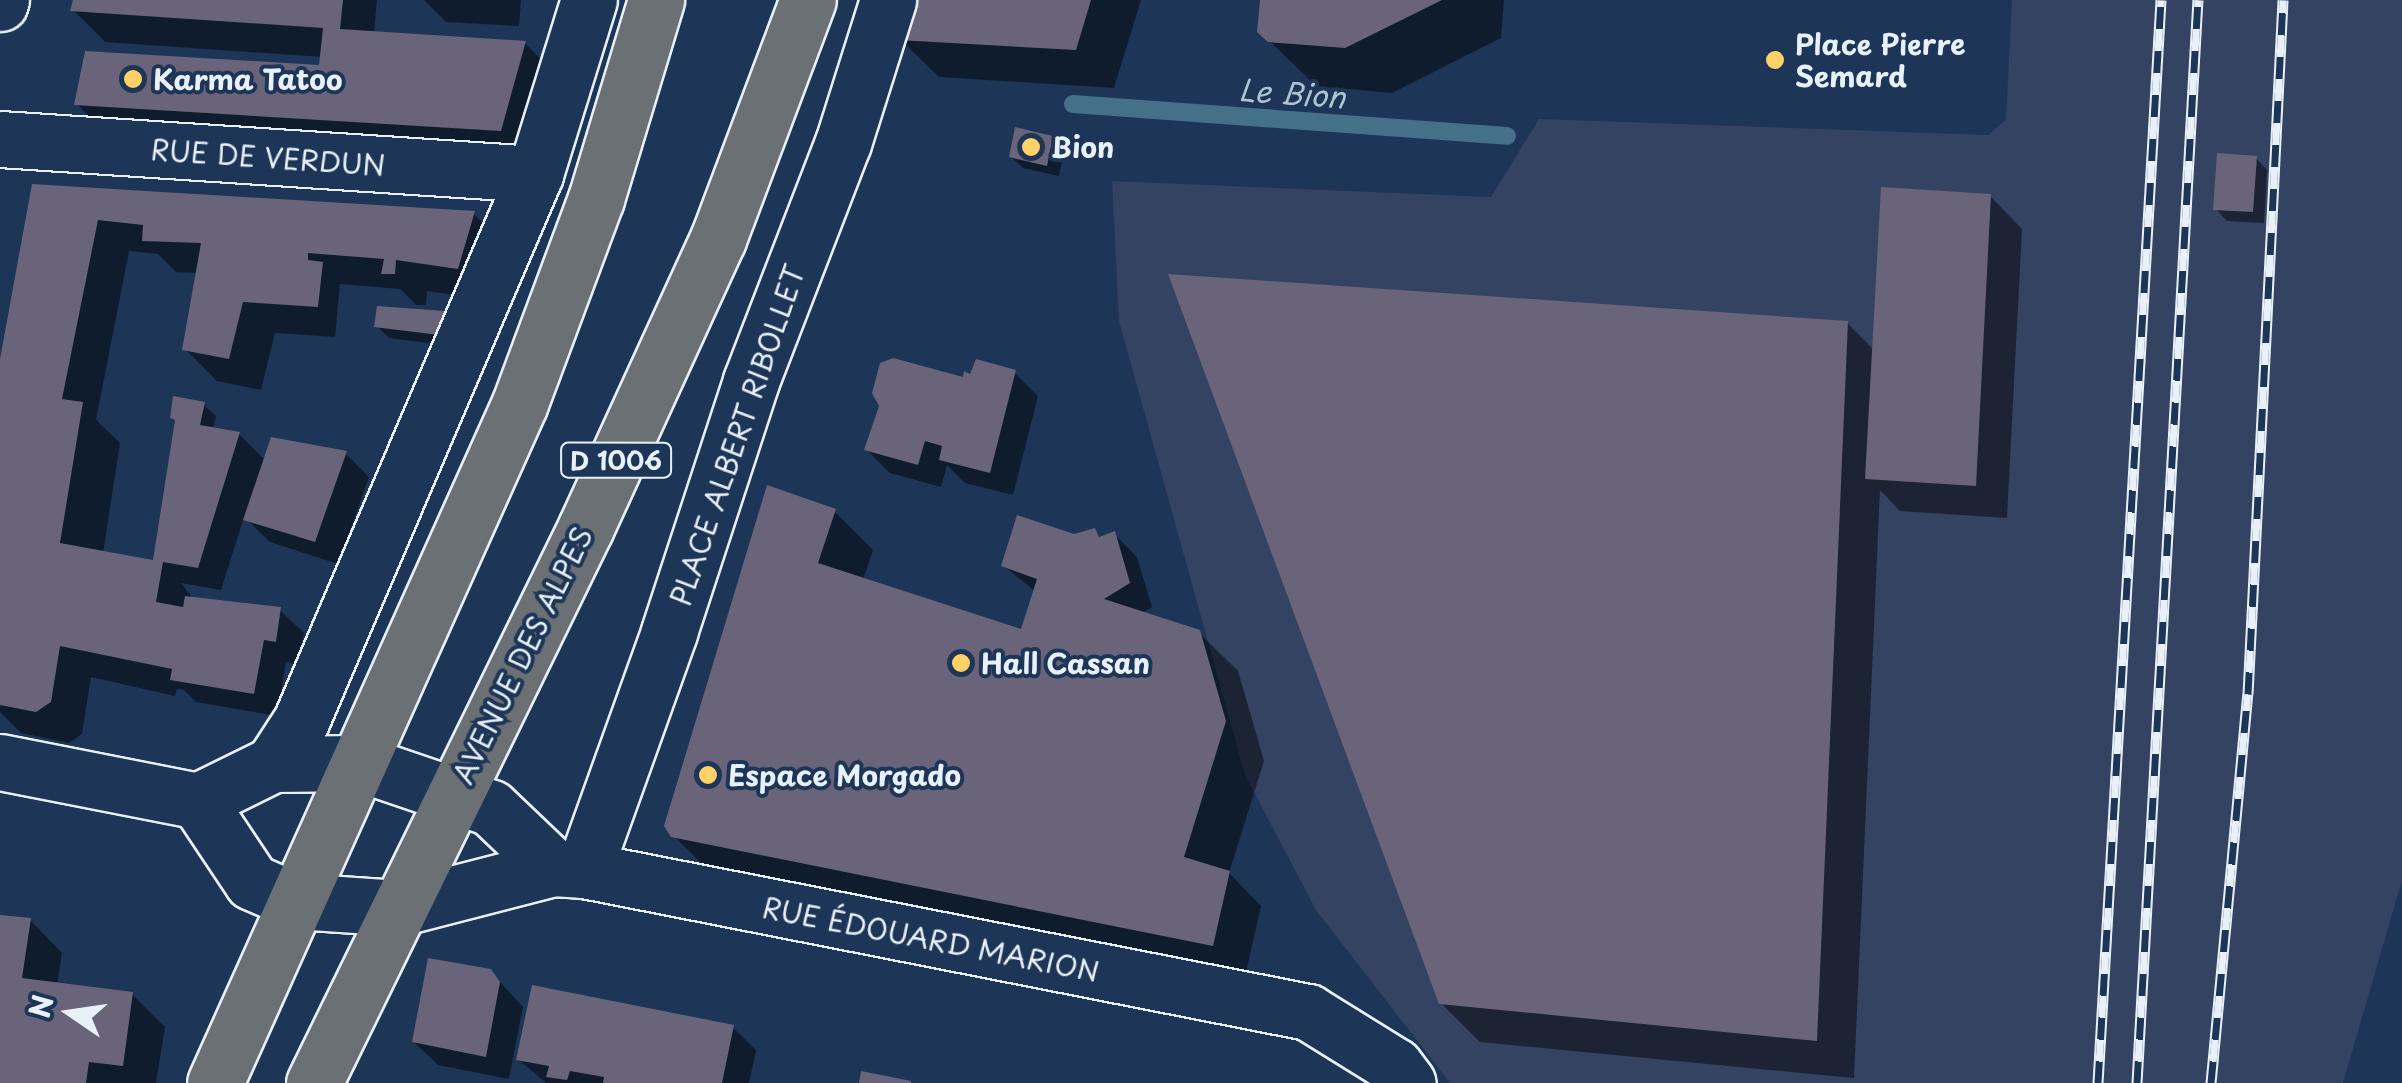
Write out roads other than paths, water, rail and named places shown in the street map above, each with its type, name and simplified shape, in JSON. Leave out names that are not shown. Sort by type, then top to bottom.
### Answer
[{"type":"main road","points":[[215,1083],[520,404],[596,198],[656,0]]},
{"type":"main road","name":"AVENUE DES ALPES","points":[[314,1083],[586,528],[718,239],[808,0]]},
{"type":"street","points":[[273,764],[301,721],[535,174],[589,0]]},
{"type":"street","name":"PLACE ALBERT RIBOLLET","points":[[569,869],[670,632],[751,381],[843,142],[888,0]]},
{"type":"street","name":"RUE DE VERDUN","points":[[0,139],[535,174]]},
{"type":"street","points":[[0,762],[198,800],[273,764],[359,763],[491,808],[569,869]]},
{"type":"street","name":"RUE ÉDOUARD MARION","points":[[198,800],[252,882],[296,901],[398,908],[569,869],[1308,1012],[1395,1066],[1408,1083]]},
{"type":"waterway","name":"Le Bion","points":[[1073,104],[1507,136]]},
{"type":"railway","points":[[2098,1083],[2161,0]]},
{"type":"railway","points":[[2137,1083],[2198,0]]},
{"type":"railway","points":[[2211,1083],[2248,694],[2283,0]]},
{"type":"place","name":"Place Pierre Semard","points":[[1775,60]]},
{"type":"place","name":"Karma Tatoo","points":[[133,79]]},
{"type":"place","name":"Bion","points":[[1031,147]]},
{"type":"place","name":"Hall Cassan","points":[[961,663]]},
{"type":"place","name":"Espace Morgado","points":[[708,775]]}]
